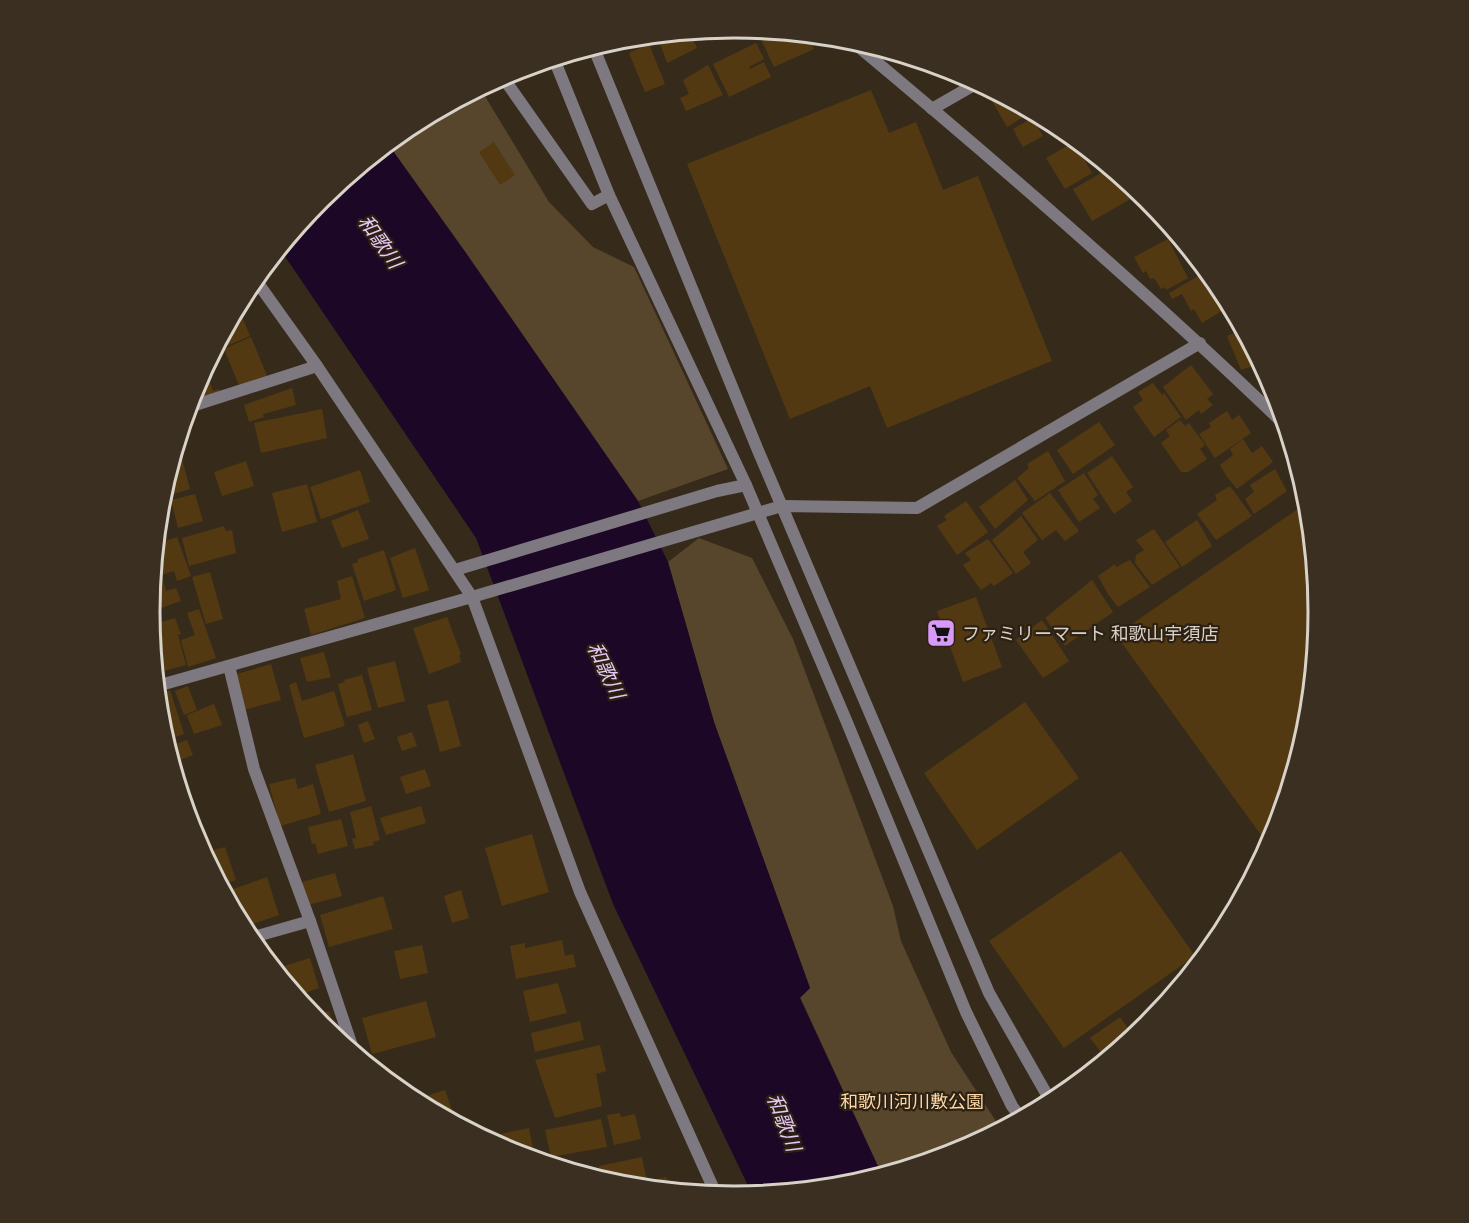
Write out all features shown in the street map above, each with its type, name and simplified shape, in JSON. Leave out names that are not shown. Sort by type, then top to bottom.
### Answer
[{"type":"street","points":[[867,53],[1200,343],[1273,413]]},
{"type":"street","points":[[597,55],[748,426],[989,993],[1046,1093]]},
{"type":"street","points":[[557,66],[609,195],[746,485],[966,1012],[1016,1112]]},
{"type":"street","points":[[508,84],[592,204],[609,195]]},
{"type":"street","points":[[932,108],[968,88]]},
{"type":"street","points":[[261,287],[317,366],[472,597],[580,892],[712,1185]]},
{"type":"street","points":[[165,684],[782,506],[917,508],[1200,343]]},
{"type":"street","points":[[200,404],[317,366]]},
{"type":"street","points":[[455,570],[717,491],[746,485]]},
{"type":"street","points":[[229,666],[254,770],[310,921],[349,1036]]},
{"type":"street","points":[[261,935],[310,921]]},
{"type":"green space","points":[[484,95],[549,202],[593,247],[634,267],[728,469],[638,501],[393,151],[448,114]]},
{"type":"green space","name":"和歌川河川敷公園","points":[[699,538],[752,558],[793,639],[893,906],[901,941],[951,1052],[996,1122],[954,1142],[878,1167],[800,997],[810,988],[714,722],[668,562]]},
{"type":"water","name":"和歌川","points":[[393,151],[638,501],[668,562],[714,722],[810,988],[800,998],[878,1167],[809,1181],[748,1185],[613,904],[476,538],[284,255],[329,206],[356,180]]},
{"type":"building","points":[[693,39],[697,48],[667,63],[660,42]]},
{"type":"building","points":[[761,39],[811,42],[814,49],[774,67]]},
{"type":"building","points":[[756,43],[764,59],[749,67],[750,69],[764,62],[771,77],[729,97],[713,64]]},
{"type":"building","points":[[649,44],[665,84],[645,92],[629,53]]},
{"type":"building","points":[[708,65],[723,95],[686,111],[680,98],[689,94],[683,80]]},
{"type":"building","points":[[871,90],[889,133],[916,122],[943,190],[978,176],[1052,361],[887,428],[870,386],[790,419],[687,164]]},
{"type":"building","points":[[994,100],[1025,116],[1007,127],[992,101]]},
{"type":"building","points":[[1030,119],[1036,123],[1043,136],[1023,147],[1013,129]]},
{"type":"building","points":[[494,142],[515,175],[500,185],[479,152]]},
{"type":"building","points":[[1069,145],[1081,154],[1092,173],[1065,189],[1046,158]]},
{"type":"building","points":[[1103,172],[1132,198],[1092,221],[1073,189]]},
{"type":"building","points":[[1168,239],[1188,278],[1166,290],[1165,287],[1161,289],[1154,278],[1150,279],[1146,271],[1143,273],[1134,257]]},
{"type":"building","points":[[1199,275],[1223,310],[1202,323],[1194,309],[1191,311],[1182,294],[1172,299],[1169,293]]},
{"type":"building","points":[[242,316],[250,336],[226,346]]},
{"type":"building","points":[[1236,332],[1253,366],[1241,370],[1227,336]]},
{"type":"building","points":[[251,337],[270,383],[243,395],[225,349]]},
{"type":"building","points":[[1191,365],[1213,394],[1207,399],[1213,405],[1201,414],[1199,410],[1186,420],[1163,387]]},
{"type":"building","points":[[209,381],[213,391],[219,389],[221,395],[200,402]]},
{"type":"building","points":[[1153,383],[1162,395],[1164,393],[1181,417],[1154,437],[1133,407],[1143,400],[1138,392]]},
{"type":"building","points":[[292,388],[296,405],[263,414],[264,417],[249,422],[244,405]]},
{"type":"building","points":[[322,409],[327,438],[261,453],[254,423]]},
{"type":"building","points":[[1227,411],[1232,420],[1239,415],[1251,433],[1215,458],[1199,434],[1211,427],[1209,423]]},
{"type":"building","points":[[1180,420],[1185,426],[1189,423],[1205,445],[1200,449],[1207,459],[1188,472],[1181,472],[1161,443],[1170,436],[1166,430]]},
{"type":"building","points":[[1099,422],[1115,445],[1073,474],[1057,450]]},
{"type":"building","points":[[1243,439],[1252,453],[1262,446],[1273,462],[1237,489],[1220,465],[1233,455],[1230,449]]},
{"type":"building","points":[[1048,451],[1065,481],[1035,501],[1017,478],[1029,468],[1027,464]]},
{"type":"building","points":[[1112,456],[1133,487],[1126,492],[1132,501],[1114,514],[1087,473]]},
{"type":"building","points":[[182,458],[190,489],[173,494]]},
{"type":"building","points":[[246,461],[254,486],[222,496],[214,472]]},
{"type":"building","points":[[1275,469],[1287,491],[1254,514],[1245,499],[1254,492],[1250,485]]},
{"type":"building","points":[[360,470],[370,502],[321,519],[310,487]]},
{"type":"building","points":[[1084,473],[1098,495],[1093,499],[1100,508],[1079,522],[1058,490]]},
{"type":"building","points":[[1015,480],[1028,500],[995,529],[979,507]]},
{"type":"building","points":[[307,484],[317,522],[282,532],[272,493]]},
{"type":"building","points":[[1230,486],[1252,516],[1216,540],[1197,514],[1217,500],[1215,495]]},
{"type":"building","points":[[1050,493],[1079,531],[1065,541],[1056,530],[1042,540],[1022,513]]},
{"type":"building","points":[[195,494],[203,521],[178,528],[172,500]]},
{"type":"building","points":[[966,501],[988,532],[957,555],[937,526],[947,520],[944,516]]},
{"type":"building","points":[[1299,509],[1307,574],[1308,612],[1304,686],[1289,760],[1262,837],[1116,635]]},
{"type":"building","points":[[358,510],[369,539],[342,548],[331,521]]},
{"type":"building","points":[[1021,516],[1038,540],[1023,552],[1031,563],[1016,574],[992,540]]},
{"type":"building","points":[[1197,520],[1212,546],[1182,567],[1165,542]]},
{"type":"building","points":[[224,526],[226,531],[232,530],[236,553],[189,566],[182,538]]},
{"type":"building","points":[[1154,529],[1180,567],[1152,585],[1135,563],[1136,555],[1144,550],[1136,540]]},
{"type":"building","points":[[177,537],[191,576],[177,581],[174,571],[162,575],[165,541]]},
{"type":"building","points":[[988,539],[1013,573],[994,586],[991,583],[981,590],[963,565],[971,560],[965,553]]},
{"type":"building","points":[[415,548],[429,590],[403,598],[390,558]]},
{"type":"building","points":[[384,550],[396,590],[364,601],[352,564],[358,562],[358,559]]},
{"type":"building","points":[[1130,560],[1150,587],[1118,607],[1098,576],[1115,564],[1116,567]]},
{"type":"building","points":[[210,572],[223,619],[206,624],[192,577]]},
{"type":"building","points":[[352,576],[365,618],[311,635],[304,609],[341,599],[337,581]]},
{"type":"building","points":[[162,578],[166,591],[176,588],[181,601],[160,608]]},
{"type":"building","points":[[1092,580],[1113,612],[1065,646],[1045,618]]},
{"type":"building","points":[[976,597],[1002,667],[963,682],[937,611]]},
{"type":"building","points":[[199,609],[216,658],[188,667],[181,640],[195,635],[187,613]]},
{"type":"building","points":[[447,617],[461,654],[459,655],[461,662],[429,674],[413,628]]},
{"type":"building","points":[[175,618],[181,634],[178,635],[186,665],[164,671],[161,622]]},
{"type":"building","points":[[1042,620],[1069,661],[1043,678],[1016,640]]},
{"type":"building","points":[[324,652],[331,677],[307,682],[300,658]]},
{"type":"building","points":[[395,661],[405,701],[378,708],[367,668]]},
{"type":"building","points":[[271,664],[281,700],[244,710],[234,675]]},
{"type":"building","points":[[362,675],[372,710],[347,717],[338,684]]},
{"type":"building","points":[[296,682],[302,701],[334,691],[345,726],[304,738],[289,685]]},
{"type":"building","points":[[188,686],[197,710],[184,715],[175,691]]},
{"type":"building","points":[[170,690],[184,734],[175,737],[172,723],[166,691]]},
{"type":"building","points":[[448,700],[461,746],[440,752],[427,705]]},
{"type":"building","points":[[1025,702],[1079,778],[977,850],[924,773]]},
{"type":"building","points":[[214,704],[222,725],[194,734],[187,715]]},
{"type":"building","points":[[368,721],[375,739],[364,743],[358,725]]},
{"type":"building","points":[[412,732],[417,746],[402,751],[397,737]]},
{"type":"building","points":[[187,740],[193,755],[180,760],[177,744]]},
{"type":"building","points":[[353,754],[366,801],[329,812],[315,765]]},
{"type":"building","points":[[425,769],[431,786],[406,794],[400,777]]},
{"type":"building","points":[[295,778],[298,789],[313,784],[321,814],[280,826],[269,784]]},
{"type":"building","points":[[371,806],[380,840],[373,842],[374,845],[355,849],[352,839],[356,838],[350,812]]},
{"type":"building","points":[[421,806],[426,823],[386,835],[380,818]]},
{"type":"building","points":[[341,819],[348,846],[318,854],[315,843],[312,844],[308,827]]},
{"type":"building","points":[[532,834],[549,892],[502,906],[485,848]]},
{"type":"building","points":[[225,847],[236,880],[229,882],[213,850]]},
{"type":"building","points":[[1121,851],[1194,955],[1064,1048],[989,941]]},
{"type":"building","points":[[335,873],[342,896],[308,905],[302,882]]},
{"type":"building","points":[[267,877],[279,915],[253,924],[233,889]]},
{"type":"building","points":[[461,890],[469,918],[452,923],[444,896]]},
{"type":"building","points":[[383,896],[393,929],[329,947],[320,915]]},
{"type":"building","points":[[562,940],[565,956],[573,954],[576,967],[516,979],[510,946],[525,943],[525,948]]},
{"type":"building","points":[[422,945],[428,973],[400,979],[394,951]]},
{"type":"building","points":[[310,958],[319,988],[306,993],[283,966]]},
{"type":"building","points":[[558,983],[567,1013],[530,1022],[523,991]]},
{"type":"building","points":[[426,1001],[436,1037],[372,1054],[362,1018]]},
{"type":"building","points":[[1120,1017],[1128,1029],[1101,1052],[1090,1038]]},
{"type":"building","points":[[580,1021],[584,1040],[535,1052],[531,1033]]},
{"type":"building","points":[[600,1045],[606,1071],[596,1074],[602,1106],[555,1118],[535,1060]]},
{"type":"building","points":[[445,1090],[452,1112],[447,1109],[427,1096]]},
{"type":"building","points":[[620,1113],[621,1117],[635,1114],[641,1139],[614,1145],[607,1115]]},
{"type":"building","points":[[601,1119],[607,1147],[554,1156],[551,1155],[545,1130]]},
{"type":"building","points":[[529,1128],[533,1149],[515,1142],[500,1134]]},
{"type":"building","points":[[642,1157],[646,1178],[599,1169],[599,1166]]},
{"type":"building","points":[[666,1177],[669,1182],[660,1181],[655,1180]]},
{"type":"place","name":"ファミリーマート 和歌山宇須店","points":[[941,633]]}]
